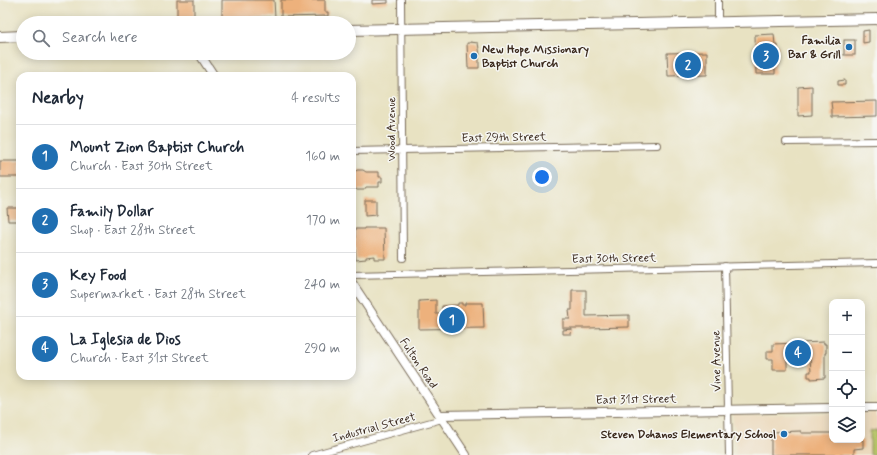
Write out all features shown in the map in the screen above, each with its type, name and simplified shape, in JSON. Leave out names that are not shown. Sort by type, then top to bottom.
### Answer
[{"type":"main road","points":[[356,30],[877,19]]},
{"type":"main road","points":[[0,37],[16,36]]},
{"type":"street","name":"Wood Avenue","points":[[401,0],[403,258]]},
{"type":"street","points":[[718,0],[718,22]]},
{"type":"street","points":[[204,60],[211,72]]},
{"type":"street","points":[[786,142],[877,141]]},
{"type":"street","name":"East 29th Street","points":[[356,151],[657,145]]},
{"type":"street","name":"East 30th Street","points":[[356,275],[877,263]]},
{"type":"street","name":"Vine Avenue","points":[[725,266],[728,455]]},
{"type":"street","name":"Fulton Road","points":[[356,289],[466,455]]},
{"type":"street","points":[[865,407],[877,407]]},
{"type":"street","name":"East 31st Street","points":[[441,417],[829,408]]},
{"type":"street","name":"Industrial Street","points":[[312,455],[441,417]]},
{"type":"shaded area","name":"Steven Dohanos Elementary School","points":[[877,412],[877,455],[736,455],[735,427],[733,425],[734,414],[829,413],[829,443],[865,443],[865,413]]},
{"type":"green space","points":[[877,430],[877,455],[870,455],[870,431]]},
{"type":"building","points":[[177,0],[194,0],[194,16],[177,16]]},
{"type":"building","points":[[222,0],[274,0],[275,16],[222,16]]},
{"type":"building","points":[[281,0],[325,0],[325,12],[328,12],[328,16],[281,16]]},
{"type":"building","points":[[372,0],[388,0],[388,3],[372,4]]},
{"type":"building","points":[[869,30],[869,42],[863,43],[863,31]]},
{"type":"building","points":[[774,34],[775,45],[778,45],[778,49],[775,49],[775,74],[756,74],[755,35]]},
{"type":"building","name":"Familia Bar & Grill","points":[[844,40],[855,40],[855,55],[844,55]]},
{"type":"building","points":[[467,43],[478,43],[480,55],[479,68],[468,68]]},
{"type":"building","points":[[707,52],[707,75],[668,76],[667,53]]},
{"type":"building","points":[[845,80],[845,85],[838,85],[838,81]]},
{"type":"building","points":[[812,86],[812,115],[798,116],[798,87]]},
{"type":"building","points":[[877,101],[877,116],[832,117],[831,102]]},
{"type":"building","points":[[0,161],[16,161],[16,177],[0,177]]},
{"type":"building","points":[[363,170],[366,172],[379,172],[379,177],[382,177],[382,182],[379,182],[379,187],[366,187],[364,190],[357,190],[356,171]]},
{"type":"building","points":[[365,200],[376,200],[376,215],[365,216]]},
{"type":"building","points":[[7,208],[16,208],[16,221],[8,221]]},
{"type":"building","points":[[384,228],[385,259],[374,259],[374,256],[356,260],[356,229]]},
{"type":"building","points":[[572,290],[586,290],[586,316],[629,315],[629,327],[563,328],[563,319],[570,319],[569,310],[572,310]]},
{"type":"building","points":[[436,300],[436,314],[442,314],[442,306],[458,305],[458,303],[465,305],[465,303],[483,303],[484,328],[419,329],[419,301]]},
{"type":"building","points":[[572,329],[571,334],[563,334],[563,330]]},
{"type":"building","points":[[824,342],[824,344],[826,344],[825,378],[811,379],[811,377],[808,377],[808,372],[811,372],[810,358],[787,359],[787,370],[773,370],[773,359],[767,359],[767,351],[773,351],[773,344]]},
{"type":"building","points":[[801,431],[801,433],[829,433],[829,443],[863,443],[863,448],[854,449],[854,455],[771,455],[771,432]]},
{"type":"place","name":"Familia Bar & Grill","points":[[849,47]]},
{"type":"place","name":"New Hope Missionary Baptist Church","points":[[474,56]]},
{"type":"place","name":"Key Food","points":[[766,56]]},
{"type":"place","name":"Family Dollar","points":[[688,65]]},
{"type":"place","name":"Mount Zion Baptist Church","points":[[452,320]]},
{"type":"place","name":"La Iglesia de Dios","points":[[798,353]]},
{"type":"place","name":"Steven Dohanos Elementary School","points":[[784,434]]}]
